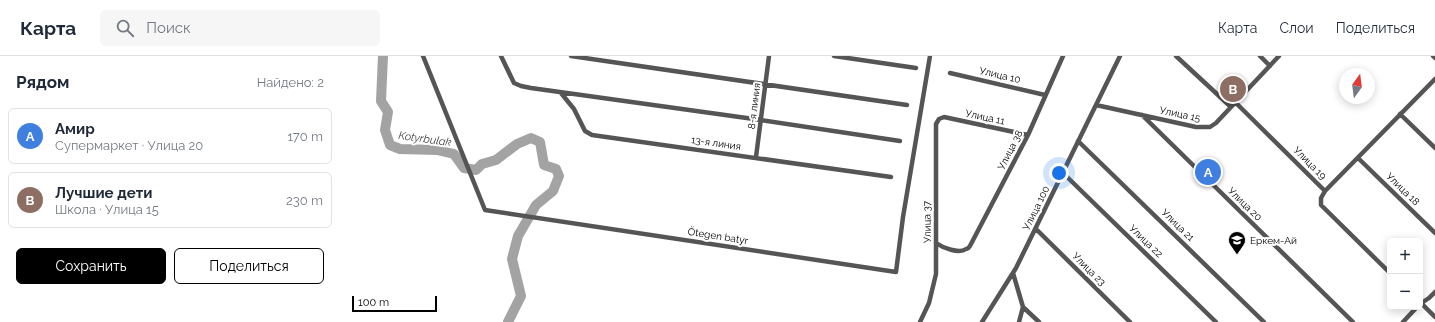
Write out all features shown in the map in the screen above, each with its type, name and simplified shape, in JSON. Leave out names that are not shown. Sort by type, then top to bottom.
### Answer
[{"type":"street","name":"Ötegen batyr","points":[[423,56],[485,210],[896,272],[903,217],[930,56]]},
{"type":"street","points":[[500,56],[514,83],[521,86],[900,141]]},
{"type":"street","points":[[571,56],[907,105]]},
{"type":"street","name":"8-я линия","points":[[756,157],[769,56]]},
{"type":"street","points":[[834,56],[916,68]]},
{"type":"street","name":"Улица 38","points":[[936,243],[959,251],[967,249],[975,238],[1028,135],[1063,56]]},
{"type":"street","name":"Улица 100","points":[[982,322],[1013,273],[1036,229],[1120,56]]},
{"type":"street","points":[[1176,56],[1231,107]]},
{"type":"street","points":[[1260,56],[1270,66]]},
{"type":"street","name":"Улица 15","points":[[1096,105],[1204,128],[1210,127],[1236,103],[1280,56]]},
{"type":"street","name":"Улица 10","points":[[950,73],[1045,95]]},
{"type":"street","points":[[1325,191],[1435,78]]},
{"type":"street","name":"13-я линия","points":[[561,93],[574,109],[588,134],[891,177]]},
{"type":"street","name":"Улица 19","points":[[1236,103],[1325,191],[1321,198],[1321,206],[1387,270]]},
{"type":"street","points":[[1400,114],[1435,148]]},
{"type":"street","name":"Улица 20","points":[[1142,115],[1353,322]]},
{"type":"street","name":"Улица 11","points":[[939,119],[944,117],[1028,135]]},
{"type":"street","name":"Улица 37","points":[[920,322],[928,307],[936,274],[936,124],[939,119]]},
{"type":"street","name":"Улица 21","points":[[1078,142],[1264,322]]},
{"type":"street","name":"Улица 18","points":[[1358,158],[1435,233]]},
{"type":"street","name":"Улица 22","points":[[1063,173],[1216,322]]},
{"type":"street","name":"Улица 23","points":[[1036,229],[1130,322]]},
{"type":"street","points":[[1013,273],[1023,306],[1039,322]]},
{"type":"street","points":[[1423,302],[1435,292]]},
{"type":"street","points":[[1019,322],[1023,306]]},
{"type":"street","points":[[1423,307],[1435,317]]},
{"type":"street","points":[[1402,322],[1413,310]]},
{"type":"waterway","name":"Kotyrbulak","points":[[383,56],[381,101],[388,112],[385,130],[390,145],[400,149],[437,150],[454,154],[464,168],[476,170],[482,164],[496,160],[517,144],[531,138],[540,142],[544,165],[556,169],[559,176],[553,191],[536,205],[518,236],[512,259],[521,296],[508,322]]},
{"type":"place","name":"Лучшие дети","points":[[1233,89]]},
{"type":"place","name":"Амир","points":[[1208,172]]},
{"type":"place","name":"Еркем-Ай","points":[[1237,255]]}]
